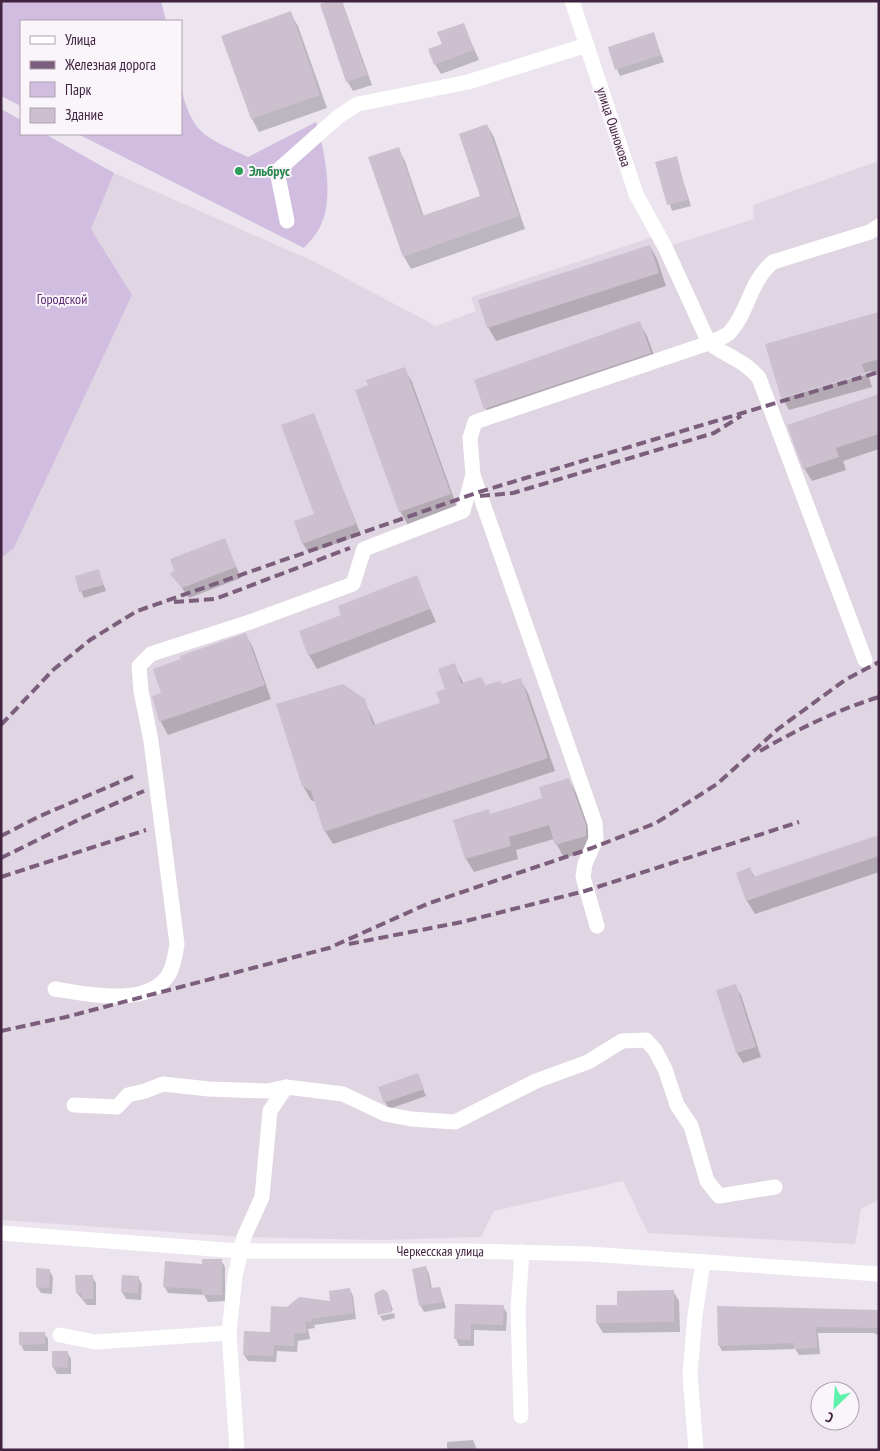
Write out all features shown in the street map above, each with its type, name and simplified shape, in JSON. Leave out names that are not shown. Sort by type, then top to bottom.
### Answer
[{"type":"street","name":"улица Ошнокова","points":[[572,1],[636,194],[666,249],[709,343]]},
{"type":"street","points":[[287,221],[276,171],[339,116],[358,104],[468,82],[587,45]]},
{"type":"street","points":[[597,926],[583,877],[585,864],[596,839],[595,823],[473,475],[470,438],[475,422],[709,343],[730,333],[752,288],[763,271],[773,262],[870,232],[879,226]]},
{"type":"street","points":[[709,343],[721,352],[747,364],[759,378],[865,660]]},
{"type":"street","points":[[55,989],[113,996],[134,996],[152,988],[168,976],[174,962],[177,944],[151,741],[141,691],[139,666],[151,654],[250,622],[353,584],[364,549],[463,511],[473,475]]},
{"type":"street","points":[[74,1105],[117,1107],[128,1095],[163,1084],[209,1089],[267,1091],[286,1088],[343,1094],[385,1114],[402,1118],[455,1122],[536,1080],[588,1062],[622,1042],[646,1040],[655,1050],[665,1069],[677,1105],[691,1126],[707,1181],[719,1196],[775,1187]]},
{"type":"street","points":[[237,1450],[229,1332],[240,1250],[262,1197],[270,1111],[286,1088]]},
{"type":"street","name":"Черкесская улица","points":[[1,1233],[240,1250],[522,1252],[656,1258],[879,1274]]},
{"type":"street","points":[[520,1416],[518,1310],[522,1252]]},
{"type":"street","points":[[696,1450],[690,1375],[703,1262]]},
{"type":"street","points":[[60,1336],[95,1342],[229,1332]]},
{"type":"shaded area","points":[[879,161],[879,1200],[861,1209],[855,1244],[648,1233],[623,1181],[494,1211],[481,1237],[378,1240],[242,1237],[1,1220],[1,558],[14,548],[132,295],[91,229],[114,173],[315,262],[436,326],[476,311],[471,297],[653,237],[660,249],[754,219],[753,205]]},
{"type":"green space","points":[[1,1],[161,1],[166,20],[20,20],[20,106],[1,96]]},
{"type":"green space","name":"Эльбрус","points":[[182,91],[196,126],[203,133],[222,145],[248,157],[316,122],[325,161],[327,204],[319,229],[304,248],[80,135],[182,135]]},
{"type":"green space","name":"Городской","points":[[1,109],[20,119],[20,135],[47,135],[114,173],[91,229],[132,295],[14,548],[1,558]]},
{"type":"building","points":[[329,1],[342,1],[367,75],[346,82],[320,4]]},
{"type":"building","points":[[291,11],[320,95],[251,119],[221,36]]},
{"type":"building","points":[[464,23],[474,50],[434,65],[428,49],[442,44],[437,32]]},
{"type":"building","points":[[654,32],[661,55],[615,70],[608,47]]},
{"type":"building","points":[[487,124],[519,216],[403,257],[368,157],[399,147],[422,216],[480,196],[459,134]]},
{"type":"building","points":[[677,156],[688,200],[667,205],[655,162]]},
{"type":"building","points":[[650,245],[659,273],[487,328],[478,300]]},
{"type":"building","points":[[879,312],[879,359],[862,364],[865,374],[781,398],[765,344]]},
{"type":"building","points":[[640,321],[651,353],[484,409],[474,380]]},
{"type":"building","points":[[405,367],[451,494],[399,512],[355,390],[368,385],[366,380]]},
{"type":"building","points":[[879,394],[879,434],[836,448],[839,457],[803,469],[787,425]]},
{"type":"building","points":[[314,413],[356,524],[302,544],[294,521],[314,514],[281,425]]},
{"type":"building","points":[[225,538],[236,567],[182,588],[170,574],[174,570],[170,559]]},
{"type":"building","points":[[99,569],[103,585],[79,592],[75,576]]},
{"type":"building","points":[[417,575],[430,609],[308,656],[299,631],[341,615],[338,606]]},
{"type":"building","points":[[246,633],[265,685],[159,722],[152,696],[161,693],[153,669],[181,659],[180,656]]},
{"type":"building","points":[[455,663],[461,683],[481,677],[486,685],[500,681],[502,684],[521,678],[548,758],[324,832],[311,791],[302,786],[276,704],[343,684],[365,699],[373,725],[440,703],[436,692],[445,689],[438,669]]},
{"type":"building","points":[[569,778],[586,825],[586,836],[555,845],[549,825],[509,837],[511,846],[465,859],[453,820],[489,809],[490,814],[542,798],[539,787]]},
{"type":"building","points":[[879,835],[879,856],[746,901],[736,873],[750,867],[753,877]]},
{"type":"building","points":[[736,984],[756,1047],[736,1053],[716,990]]},
{"type":"building","points":[[418,1073],[424,1089],[384,1103],[378,1087]]},
{"type":"building","points":[[202,1259],[222,1259],[222,1295],[203,1295],[202,1289],[163,1287],[165,1261],[202,1264]]},
{"type":"building","points":[[426,1266],[430,1288],[440,1287],[443,1302],[419,1306],[412,1269]]},
{"type":"building","points":[[36,1268],[50,1269],[49,1288],[36,1287]]},
{"type":"building","points":[[75,1275],[93,1275],[93,1299],[82,1299],[81,1293],[76,1293]]},
{"type":"building","points":[[122,1275],[139,1276],[138,1294],[121,1292]]},
{"type":"building","points":[[350,1288],[354,1313],[312,1319],[312,1321],[305,1322],[307,1333],[294,1334],[294,1346],[274,1345],[273,1356],[243,1355],[244,1331],[270,1332],[271,1306],[287,1307],[299,1297],[330,1301],[329,1291]]},
{"type":"building","points":[[383,1289],[388,1293],[392,1312],[378,1315],[374,1294]]},
{"type":"building","points":[[674,1290],[674,1322],[596,1323],[596,1305],[617,1305],[617,1291]]},
{"type":"building","points":[[455,1304],[504,1305],[503,1325],[471,1324],[471,1340],[454,1339]]},
{"type":"building","points":[[717,1306],[879,1310],[879,1328],[816,1327],[817,1348],[794,1349],[794,1343],[718,1346]]},
{"type":"building","points":[[19,1332],[45,1332],[45,1344],[19,1345]]},
{"type":"building","points":[[52,1351],[68,1351],[68,1368],[52,1367]]},
{"type":"railway","points":[[1,725],[53,670],[90,640],[137,611],[479,492],[879,372]]},
{"type":"railway","points":[[480,496],[513,493],[714,433],[741,416]]},
{"type":"railway","points":[[174,602],[215,599],[350,548]]},
{"type":"railway","points":[[1,1031],[66,1017],[329,948],[427,904],[592,848],[656,823],[717,784],[778,729],[845,680],[879,662]]},
{"type":"railway","points":[[760,751],[818,721],[879,697]]},
{"type":"railway","points":[[1,836],[40,816],[136,775]]},
{"type":"railway","points":[[1,858],[82,818],[144,791]]},
{"type":"railway","points":[[349,944],[462,922],[585,891],[799,822]]},
{"type":"railway","points":[[1,877],[146,830]]},
{"type":"place","name":"Эльбрус","points":[[239,171]]}]
